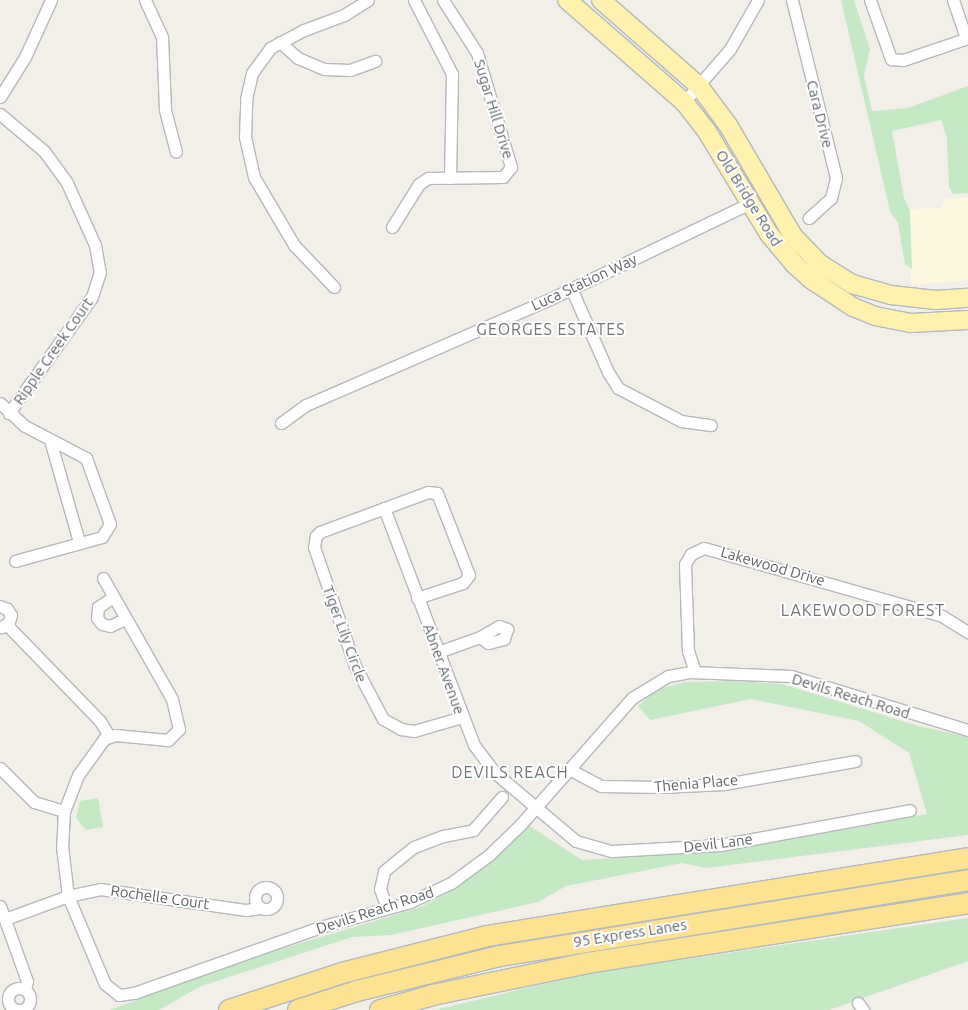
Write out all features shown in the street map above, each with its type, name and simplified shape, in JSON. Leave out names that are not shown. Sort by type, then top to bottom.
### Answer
[{"type":"highway","points":[[229,1010],[342,973],[487,936],[968,858]]},
{"type":"highway","name":"95 Express Lanes","points":[[298,1010],[404,979],[500,956],[968,880]]},
{"type":"highway","points":[[380,1010],[433,995],[587,963],[968,903]]},
{"type":"main road","name":"Old Bridge Road","points":[[567,0],[684,102],[706,130],[769,234],[794,264],[844,302],[864,313],[895,321],[950,322],[968,320]]},
{"type":"main road","name":"Old Bridge Road","points":[[605,2],[699,86],[728,125],[793,236],[820,264],[852,284],[869,290],[914,299],[968,298]]},
{"type":"main road","points":[[950,299],[950,322]]},
{"type":"street","points":[[0,96],[25,57],[50,0]]},
{"type":"street","points":[[145,0],[163,42],[164,102],[176,152]]},
{"type":"street","name":"Sugar Hill Drive","points":[[392,227],[422,181],[450,178],[503,177],[511,167],[476,53],[444,0]]},
{"type":"street","points":[[684,102],[730,49],[747,14],[758,0]]},
{"type":"street","name":"Cara Drive","points":[[792,0],[836,178],[831,198],[809,218]]},
{"type":"street","points":[[870,0],[891,59],[903,60],[967,38],[953,0]]},
{"type":"street","points":[[334,287],[294,245],[254,177],[245,137],[246,99],[252,73],[265,54],[280,42],[344,15],[366,1]]},
{"type":"street","points":[[418,1],[452,74],[450,178]]},
{"type":"street","points":[[280,42],[298,58],[324,68],[350,70],[375,61]]},
{"type":"street","name":"Ripple Creek Court","points":[[0,114],[44,151],[67,183],[95,245],[100,272],[92,297],[9,412]]},
{"type":"street","name":"Luca Station Way","points":[[281,423],[306,405],[570,288],[750,203]]},
{"type":"street","points":[[570,288],[608,372],[618,388],[681,421],[711,425]]},
{"type":"street","points":[[0,403],[9,412],[50,440],[86,458],[110,524],[102,537],[79,542],[15,562]]},
{"type":"street","points":[[50,440],[79,542]]},
{"type":"street","name":"Tiger Lily Circle","points":[[417,598],[463,583],[468,570],[437,493],[428,492],[320,532],[314,542],[356,666],[383,720],[392,725],[424,730],[462,717]]},
{"type":"street","name":"Abner Avenue","points":[[384,508],[462,717],[483,758],[536,808]]},
{"type":"street","name":"Lakewood Drive","points":[[695,672],[688,651],[686,564],[691,554],[704,548],[942,616],[968,632]]},
{"type":"street","points":[[103,578],[172,699],[179,729],[168,740],[109,736]]},
{"type":"street","points":[[113,598],[98,607],[97,618],[102,624],[110,626],[125,619]]},
{"type":"street","points":[[0,606],[10,612],[4,626],[100,720],[109,736]]},
{"type":"street","points":[[438,652],[480,637]]},
{"type":"street","name":"Devils Reach Road","points":[[68,896],[106,984],[117,994],[129,994],[244,952],[430,894],[471,870],[536,808],[638,692],[668,676],[695,672],[791,676],[968,730]]},
{"type":"street","points":[[68,896],[62,846],[64,810],[86,763],[109,736]]},
{"type":"street","name":"Thenia Place","points":[[570,769],[601,786],[661,787],[725,784],[855,761]]},
{"type":"street","points":[[0,768],[34,802],[64,810]]},
{"type":"street","points":[[387,908],[380,889],[384,871],[414,847],[443,836],[474,830],[502,797]]},
{"type":"street","name":"Devil Lane","points":[[536,808],[576,841],[612,851],[720,845],[910,810]]},
{"type":"street","name":"Rochelle Court","points":[[5,919],[68,896],[110,890],[246,910],[260,908]]},
{"type":"street","points":[[0,906],[27,981],[25,989]]},
{"type":"shaded area","points":[[968,197],[968,280],[911,285],[910,209],[942,208],[945,199]]},
{"type":"green space","points":[[841,0],[854,0],[870,49],[864,75],[872,111],[908,108],[968,86],[968,193],[953,194],[949,187],[947,138],[941,120],[892,131],[904,198],[910,211],[912,269],[905,264],[898,223],[890,211]]},
{"type":"green space","points":[[738,681],[782,684],[918,726],[968,737],[968,835],[706,868],[682,863],[566,886],[538,902],[391,935],[352,937],[199,987],[159,1010],[110,1010],[231,964],[421,907],[453,890],[505,849],[528,825],[582,860],[721,852],[927,814],[909,753],[859,721],[751,699],[650,720],[638,706],[657,689],[686,682]]},
{"type":"green space","points":[[98,798],[103,827],[86,830],[76,818],[80,801]]},
{"type":"green space","points":[[968,918],[968,961],[829,1010],[435,1010],[584,974]]},
{"type":"district","name":"GEORGES ESTATES","points":[[551,329]]},
{"type":"district","name":"LAKEWOOD FOREST","points":[[863,610]]},
{"type":"district","name":"DEVILS REACH","points":[[510,772]]}]
